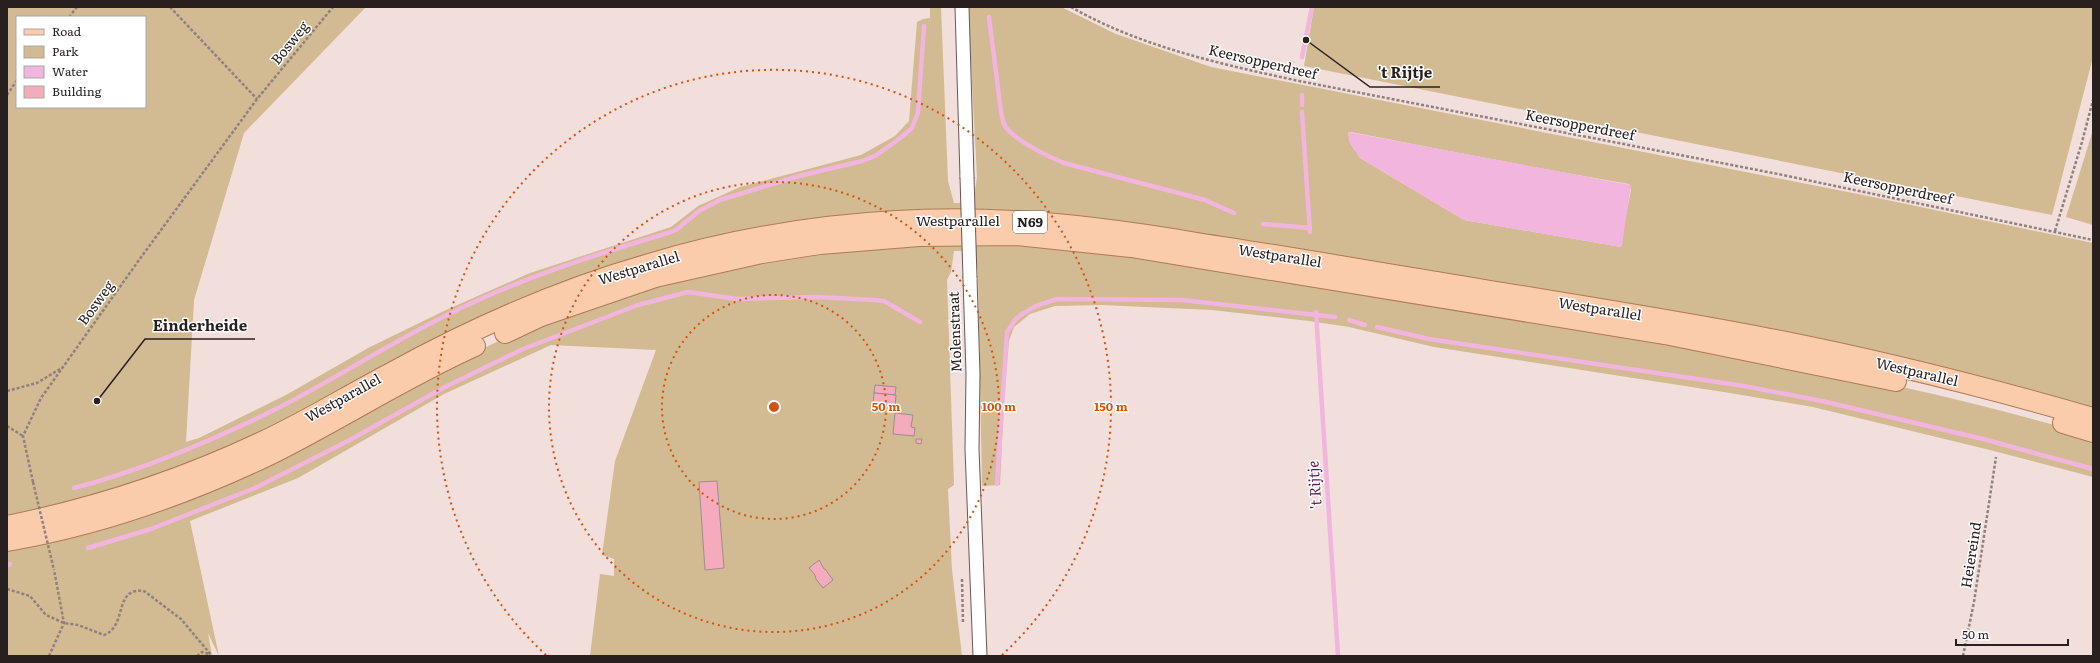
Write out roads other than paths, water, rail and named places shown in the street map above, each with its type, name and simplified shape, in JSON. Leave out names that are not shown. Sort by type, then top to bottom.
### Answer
[{"type":"main road","name":"Westparallel","points":[[7,526],[74,511],[152,488],[220,461],[268,440],[392,372],[455,340],[537,303],[596,280],[658,261],[750,240],[820,228],[921,220],[1017,221],[1133,233],[1673,321],[1779,340],[1896,366],[2006,393],[2093,418]]},
{"type":"main road","name":"Westparallel","points":[[7,541],[78,525],[154,504],[225,475],[280,449],[458,354],[541,316],[603,294],[655,277],[762,253],[820,244],[919,236],[1016,235],[1131,247],[1670,335],[1889,379],[2002,405],[2093,432]]},
{"type":"street","name":"Molenstraat","points":[[962,7],[973,374],[972,449],[980,656]]},
{"type":"water","points":[[1348,132],[1631,185],[1622,245],[1621,247],[1464,220],[1360,158],[1350,143]]},
{"type":"waterway","name":"'t Rijtje","points":[[1302,57],[1312,7]]},
{"type":"waterway","points":[[989,17],[1001,112],[1004,124],[1014,136],[1031,147],[1064,163],[1205,200],[1234,213]]},
{"type":"waterway","points":[[74,488],[150,464],[250,422],[319,386],[406,336],[477,300],[558,268],[676,230],[699,211],[720,200],[799,176],[862,161],[875,156],[912,128],[918,112],[924,26]]},
{"type":"waterway","name":"'t Rijtje","points":[[1302,95],[1302,105]]},
{"type":"waterway","name":"'t Rijtje","points":[[1302,112],[1310,232]]},
{"type":"waterway","points":[[1263,224],[1310,228]]},
{"type":"waterway","points":[[88,548],[151,529],[255,488],[348,441],[443,388],[523,349],[638,305],[688,292],[737,299],[815,297],[875,300],[884,301],[920,322]]},
{"type":"waterway","points":[[997,484],[1007,332],[1015,320],[1036,306],[1057,299],[1182,300],[1335,317]]},
{"type":"waterway","name":"'t Rijtje","points":[[1316,312],[1338,656]]},
{"type":"waterway","points":[[1349,320],[1365,325]]},
{"type":"waterway","points":[[1377,327],[1429,339],[1744,386],[1822,401],[1983,439],[2093,469]]},
{"type":"place","name":"'t Rijtje","points":[[1306,40]]},
{"type":"place","name":"Einderheide","points":[[97,401]]}]
